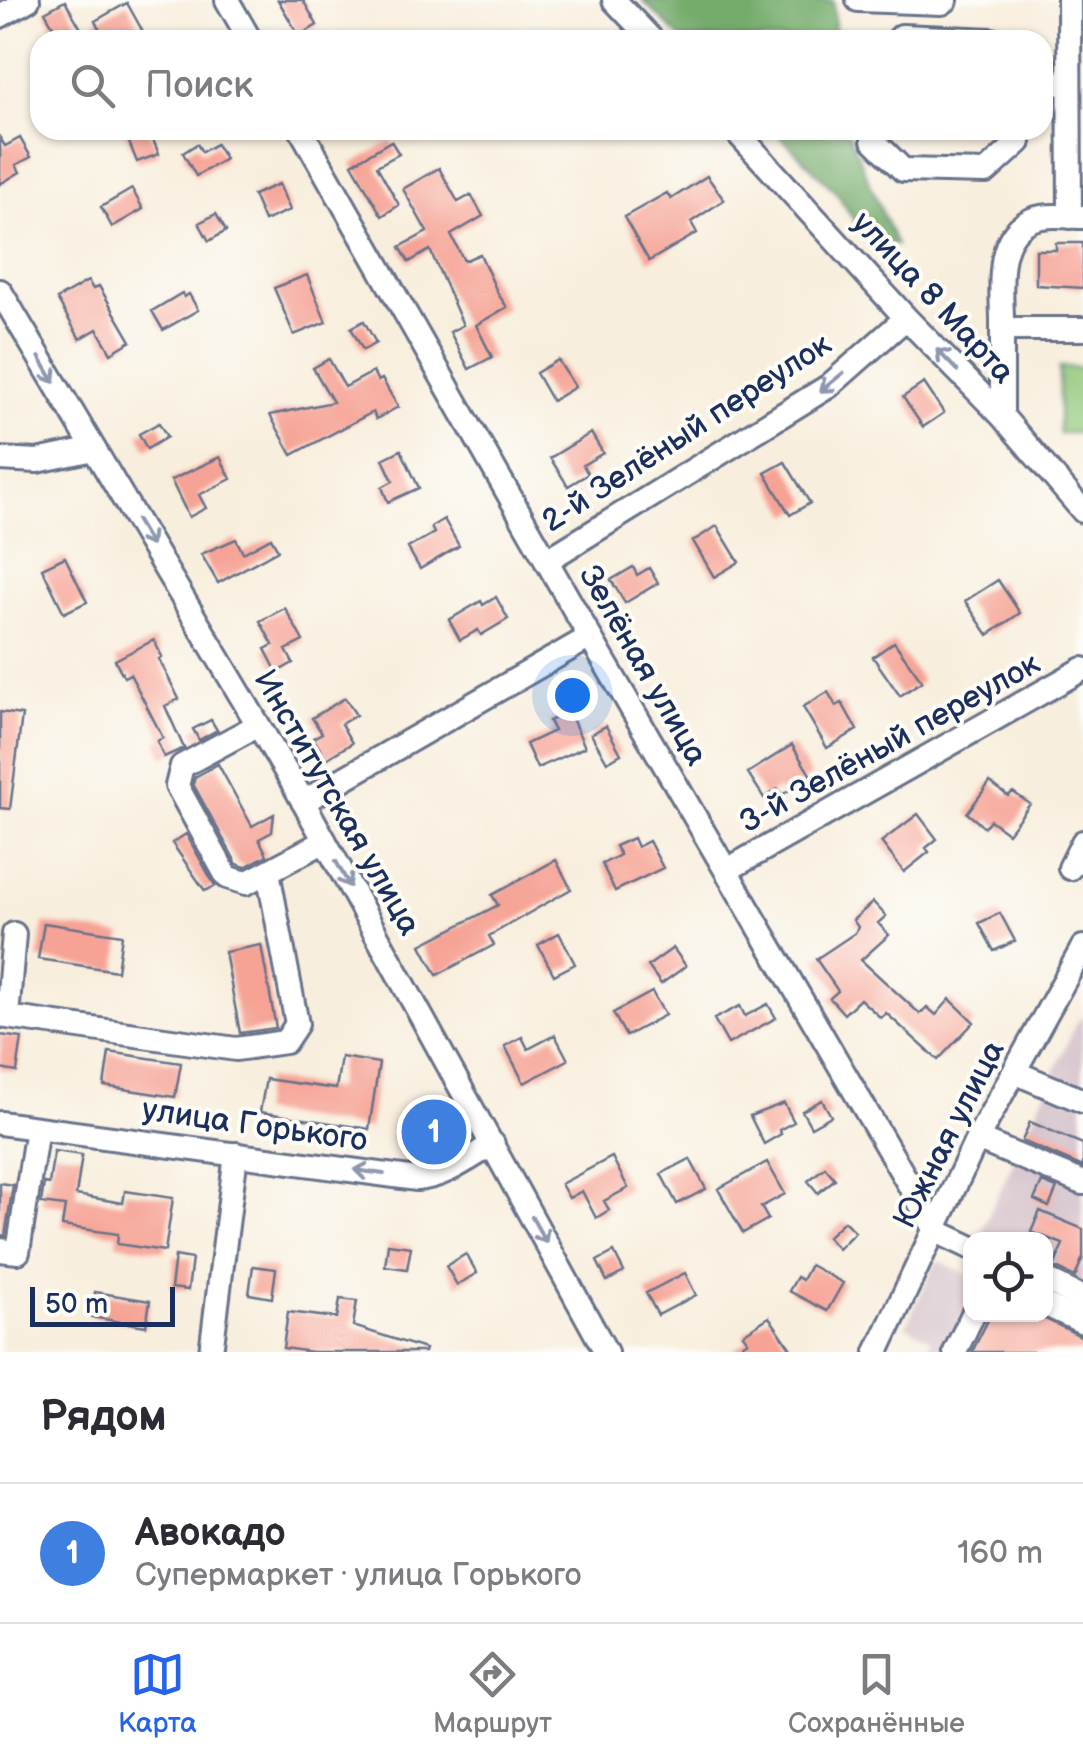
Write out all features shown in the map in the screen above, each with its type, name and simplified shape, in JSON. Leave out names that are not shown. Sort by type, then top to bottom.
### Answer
[{"type":"street","points":[[0,16],[28,0]]},
{"type":"street","points":[[227,0],[244,30]]},
{"type":"street","points":[[614,0],[642,30]]},
{"type":"street","points":[[858,0],[946,0]]},
{"type":"street","points":[[1002,416],[1004,250],[1026,222],[1041,217],[1076,217],[1070,0]]},
{"type":"street","points":[[1053,83],[1070,84]]},
{"type":"street","name":"Зелёная улица","points":[[307,140],[590,638],[936,1231]]},
{"type":"street","name":"улица 8 Марта","points":[[744,140],[906,318],[1002,416],[1083,510]]},
{"type":"street","points":[[873,140],[903,170],[986,172],[1018,140]]},
{"type":"street","name":"Институтская улица","points":[[0,291],[303,802],[606,1352]]},
{"type":"street","name":"2-й Зелёный переулок","points":[[546,561],[829,386],[906,318]]},
{"type":"street","points":[[1002,329],[1083,329]]},
{"type":"street","points":[[0,459],[37,461],[94,449]]},
{"type":"street","points":[[303,802],[590,638]]},
{"type":"street","name":"3-й Зелёный переулок","points":[[727,870],[1083,669]]},
{"type":"street","points":[[258,725],[182,766],[177,786],[227,878],[246,883],[324,841]]},
{"type":"street","points":[[1070,868],[1083,842]]},
{"type":"street","points":[[14,934],[7,1017],[236,1049],[285,1042],[297,1024],[268,872]]},
{"type":"street","name":"Южная улица","points":[[887,1349],[978,1139],[1083,947]]},
{"type":"street","points":[[1014,1072],[1083,1101]]},
{"type":"street","name":"улица Горького","points":[[0,1123],[432,1178],[492,1144]]},
{"type":"street","points":[[0,1250],[18,1252],[37,1128]]},
{"type":"street","points":[[978,1139],[1083,1183]]},
{"type":"street","points":[[211,1352],[236,1154]]},
{"type":"street","points":[[936,1231],[963,1244]]},
{"type":"street","points":[[1053,1283],[1083,1298]]},
{"type":"street","points":[[1053,1308],[1083,1322]]},
{"type":"street","points":[[955,1352],[968,1322]]},
{"type":"shaded area","points":[[1083,1016],[1083,1352],[926,1352],[931,1339],[906,1326],[937,1260],[963,1273],[963,1322],[1053,1322],[1053,1232],[981,1232]]},
{"type":"green space","points":[[642,0],[833,1],[835,30],[672,30]]},
{"type":"green space","points":[[784,140],[851,140],[896,245],[865,237],[836,192]]},
{"type":"green space","points":[[1059,367],[1083,368],[1083,433],[1059,433]]},
{"type":"building","points":[[278,0],[303,0],[317,25],[309,30],[296,30]]},
{"type":"building","points":[[65,1],[80,27],[55,30],[45,12]]},
{"type":"building","points":[[127,3],[142,30],[100,30],[95,21]]},
{"type":"building","points":[[0,138],[5,146],[20,138],[31,157],[16,165],[20,172],[0,184]]},
{"type":"building","points":[[128,140],[153,140],[159,154],[137,162]]},
{"type":"building","points":[[391,141],[399,154],[377,166],[399,205],[382,216],[352,164]]},
{"type":"building","points":[[197,144],[202,152],[216,144],[225,159],[196,176],[183,153]]},
{"type":"building","points":[[439,168],[458,202],[471,195],[483,216],[451,235],[464,261],[480,254],[507,307],[476,325],[492,357],[469,369],[450,332],[463,325],[430,250],[409,262],[400,247],[427,232],[403,189]]},
{"type":"building","points":[[707,176],[724,200],[691,222],[697,233],[649,261],[624,217],[667,193],[671,199]]},
{"type":"building","points":[[279,184],[290,210],[264,221],[253,195]]},
{"type":"building","points":[[132,189],[143,209],[112,227],[101,207]]},
{"type":"building","points":[[216,214],[226,231],[209,241],[199,223]]},
{"type":"building","points":[[1056,243],[1083,243],[1083,288],[1036,285],[1036,250],[1056,250]]},
{"type":"building","points":[[307,275],[326,322],[294,335],[274,288]]},
{"type":"building","points":[[88,281],[93,289],[99,286],[131,341],[111,353],[97,329],[80,339],[57,299]]},
{"type":"building","points":[[182,293],[184,297],[189,294],[198,310],[163,330],[152,311]]},
{"type":"building","points":[[364,321],[376,343],[363,350],[351,328]]},
{"type":"building","points":[[329,359],[345,387],[373,372],[378,381],[382,379],[398,407],[376,419],[373,412],[292,455],[270,415],[333,402],[313,368]]},
{"type":"building","points":[[558,360],[575,387],[552,401],[536,373]]},
{"type":"building","points":[[924,383],[944,413],[923,427],[903,397]]},
{"type":"building","points":[[159,423],[167,437],[147,449],[139,434]]},
{"type":"building","points":[[591,433],[603,453],[583,465],[588,474],[568,486],[550,458]]},
{"type":"building","points":[[401,450],[419,488],[388,502],[382,487],[393,481],[383,459]]},
{"type":"building","points":[[220,457],[231,479],[199,495],[206,508],[189,517],[171,480]]},
{"type":"building","points":[[785,462],[810,503],[790,515],[765,473]]},
{"type":"building","points":[[444,519],[459,546],[420,569],[408,548],[434,533],[431,527]]},
{"type":"building","points":[[717,526],[739,562],[714,577],[693,541]]},
{"type":"building","points":[[271,538],[278,550],[218,583],[201,554],[236,539],[243,553]]},
{"type":"building","points":[[65,557],[87,602],[64,613],[42,568]]},
{"type":"building","points":[[633,567],[637,575],[649,568],[658,583],[625,603],[611,580]]},
{"type":"building","points":[[998,580],[1020,613],[988,635],[965,601]]},
{"type":"building","points":[[496,597],[508,619],[481,635],[478,630],[460,640],[449,620],[481,601],[483,605]]},
{"type":"building","points":[[285,608],[303,641],[286,650],[293,663],[277,672],[265,649],[273,645],[260,621]]},
{"type":"building","points":[[154,640],[179,699],[165,706],[184,748],[164,757],[157,741],[163,738],[130,674],[124,677],[115,660]]},
{"type":"building","points":[[894,642],[922,681],[900,696],[873,657]]},
{"type":"building","points":[[828,692],[836,706],[842,703],[857,730],[827,748],[803,707]]},
{"type":"building","points":[[345,698],[356,715],[341,724],[352,743],[326,759],[313,738],[322,733],[312,718]]},
{"type":"building","points":[[0,712],[22,715],[10,809],[0,808]]},
{"type":"building","points":[[569,712],[585,747],[537,768],[526,744],[554,731],[549,721]]},
{"type":"building","points":[[211,720],[217,730],[199,740],[193,729]]},
{"type":"building","points":[[606,726],[621,754],[607,762],[591,734]]},
{"type":"building","points":[[792,745],[811,776],[782,795],[778,789],[764,798],[748,773]]},
{"type":"building","points":[[218,764],[252,826],[274,814],[272,832],[259,839],[267,855],[245,867],[237,864],[193,784],[195,777]]},
{"type":"building","points":[[990,782],[1008,796],[1013,792],[1030,804],[1008,833],[990,820],[984,827],[967,813]]},
{"type":"building","points":[[918,814],[937,839],[926,848],[929,852],[904,872],[881,842]]},
{"type":"building","points":[[186,834],[215,886],[205,891],[172,843]]},
{"type":"building","points":[[633,838],[637,847],[649,841],[663,868],[615,891],[602,864],[620,855],[615,846]]},
{"type":"building","points":[[556,860],[571,889],[489,936],[494,945],[437,975],[421,945],[498,905],[492,895]]},
{"type":"building","points":[[873,902],[886,916],[878,923],[889,935],[861,960],[920,1014],[927,1007],[936,1015],[950,999],[974,1022],[938,1060],[886,1013],[881,1018],[860,999],[844,1014],[830,998],[838,991],[816,959],[855,933],[858,927],[853,920]]},
{"type":"building","points":[[1000,913],[1015,941],[994,951],[979,923]]},
{"type":"building","points":[[44,923],[122,935],[117,971],[38,959]]},
{"type":"building","points":[[559,933],[575,964],[554,975],[538,945]]},
{"type":"building","points":[[261,945],[276,1028],[240,1033],[225,952]]},
{"type":"building","points":[[673,948],[686,966],[661,984],[648,966]]},
{"type":"building","points":[[652,992],[665,1015],[626,1036],[613,1013]]},
{"type":"building","points":[[768,1004],[776,1018],[728,1044],[714,1019],[740,1006],[745,1016]]},
{"type":"building","points":[[0,1035],[22,1038],[17,1072],[0,1069]]},
{"type":"building","points":[[555,1035],[568,1060],[524,1083],[505,1046],[522,1037],[528,1049]]},
{"type":"building","points":[[109,1052],[181,1063],[175,1097],[104,1086]]},
{"type":"building","points":[[341,1057],[379,1063],[369,1129],[260,1112],[266,1079],[336,1089]]},
{"type":"building","points":[[822,1100],[831,1116],[811,1127],[802,1111]]},
{"type":"building","points":[[784,1103],[794,1122],[764,1144],[750,1116]]},
{"type":"building","points":[[434,1113],[453,1126],[435,1152],[416,1139]]},
{"type":"building","points":[[1030,1122],[1083,1144],[1083,1167],[1022,1141]]},
{"type":"building","points":[[54,1151],[82,1155],[76,1195],[123,1203],[125,1191],[173,1198],[165,1251],[117,1244],[118,1234],[62,1226],[65,1206],[41,1203],[44,1183],[49,1184]]},
{"type":"building","points":[[612,1157],[628,1188],[604,1201],[609,1210],[596,1218],[582,1191],[569,1198],[561,1184]]},
{"type":"building","points":[[690,1159],[706,1189],[677,1204],[661,1174]]},
{"type":"building","points":[[767,1162],[785,1194],[761,1207],[768,1219],[743,1233],[718,1189]]},
{"type":"building","points":[[825,1167],[835,1179],[818,1193],[808,1181]]},
{"type":"building","points":[[1042,1182],[1057,1188],[1049,1207],[1034,1200]]},
{"type":"building","points":[[0,1183],[13,1185],[5,1236],[0,1235]]},
{"type":"building","points":[[1040,1211],[1083,1229],[1083,1257],[1075,1277],[1054,1267],[1063,1244],[1053,1240],[1053,1232],[1031,1232]]},
{"type":"building","points":[[844,1221],[855,1232],[838,1249],[827,1237]]},
{"type":"building","points":[[388,1244],[411,1247],[407,1269],[385,1266]]},
{"type":"building","points":[[614,1252],[624,1272],[607,1281],[597,1261]]},
{"type":"building","points":[[466,1254],[477,1273],[457,1285],[446,1266]]},
{"type":"building","points":[[175,1256],[192,1259],[188,1290],[171,1288]]},
{"type":"building","points":[[810,1265],[843,1283],[827,1311],[789,1291],[797,1277],[802,1280]]},
{"type":"building","points":[[253,1266],[276,1269],[272,1298],[249,1294]]},
{"type":"building","points":[[685,1273],[696,1295],[658,1315],[646,1293]]},
{"type":"building","points":[[95,1292],[150,1301],[146,1326],[91,1317]]},
{"type":"building","points":[[340,1299],[357,1301],[353,1326],[425,1349],[424,1352],[312,1352],[283,1348],[288,1312],[337,1318]]},
{"type":"building","points":[[769,1317],[793,1352],[731,1352],[748,1341],[743,1334]]},
{"type":"building","points":[[987,1322],[1052,1322],[1083,1337],[1083,1352],[972,1352]]},
{"type":"place","name":"Авокадо","points":[[434,1132]]}]
